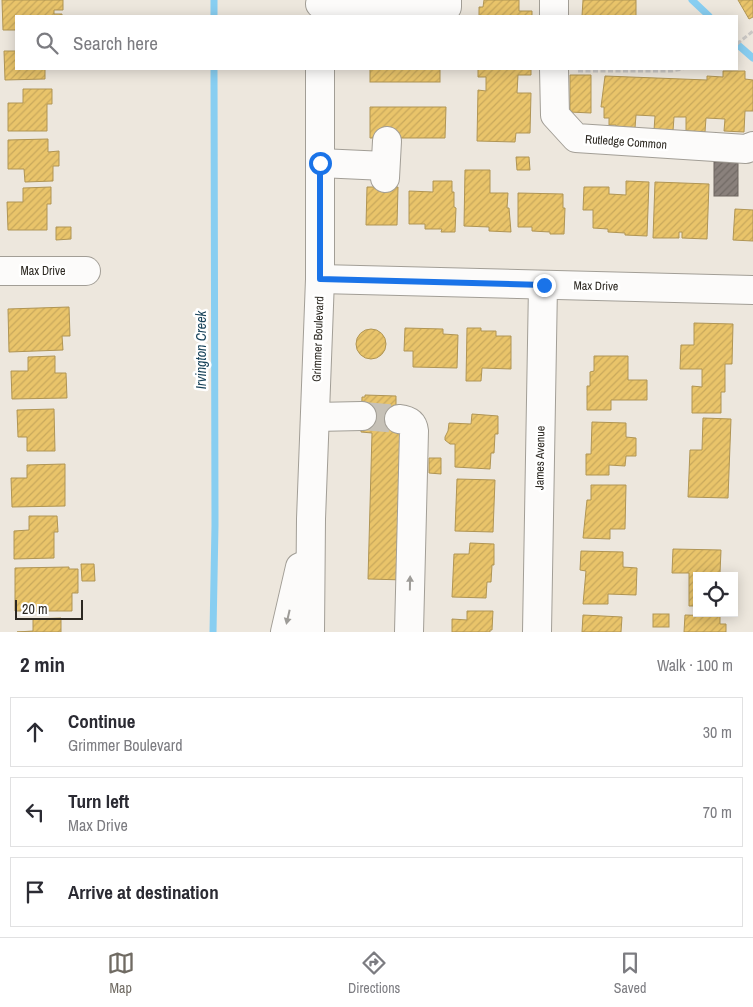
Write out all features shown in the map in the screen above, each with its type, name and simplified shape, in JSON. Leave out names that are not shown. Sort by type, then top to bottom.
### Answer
[{"type":"street","points":[[320,7],[447,7],[447,0]]},
{"type":"street","points":[[554,0],[554,15]]},
{"type":"street","name":"Grimmer Boulevard","points":[[310,632],[311,519],[320,279],[320,70]]},
{"type":"street","name":"Rutledge Common","points":[[554,70],[555,114],[576,138],[746,149],[753,146]]},
{"type":"street","points":[[320,163],[386,162]]},
{"type":"street","name":"Max Drive","points":[[0,272],[86,271]]},
{"type":"street","name":"Max Drive","points":[[320,279],[753,290]]},
{"type":"street","name":"James Avenue","points":[[536,632],[544,285]]},
{"type":"street","points":[[315,417],[362,416]]},
{"type":"street","points":[[399,419],[410,422],[414,431],[409,632]]},
{"type":"street","name":"Grimmer Boulevard","points":[[284,632],[311,519]]},
{"type":"path","points":[[738,43],[753,31]]},
{"type":"path","points":[[572,70],[609,72],[678,70]]},
{"type":"building: Homes","points":[[2,0],[63,0],[63,10],[54,10],[54,14],[62,15],[15,15],[15,30],[3,30]]},
{"type":"building: Homes","points":[[484,0],[519,0],[519,11],[532,11],[532,15],[479,15],[479,7],[483,7]]},
{"type":"building: Homes","points":[[583,0],[636,0],[636,15],[582,15]]},
{"type":"building: Homes","points":[[738,0],[753,0],[753,17],[749,19]]},
{"type":"building: Homes","points":[[4,51],[15,51],[15,70],[45,70],[45,79],[5,80]]},
{"type":"building: Homes","points":[[370,70],[440,70],[440,82],[370,82]]},
{"type":"building: Homes","points":[[478,70],[531,70],[531,75],[518,75],[517,93],[531,93],[530,133],[516,133],[515,142],[477,141],[478,90],[486,91],[486,77],[478,77]]},
{"type":"building: Homes","points":[[723,71],[745,71],[745,79],[753,80],[753,111],[745,111],[744,132],[724,131],[725,119],[706,118],[705,132],[686,131],[686,117],[674,117],[673,131],[654,130],[655,116],[636,115],[635,128],[616,128],[616,125],[609,125],[609,118],[604,118],[604,107],[601,107],[605,76],[707,80],[707,76],[723,77]]},
{"type":"building: Homes","points":[[570,75],[591,75],[591,113],[570,112]]},
{"type":"building: Homes","points":[[23,89],[52,89],[52,104],[47,104],[47,131],[8,131],[8,103],[23,103]]},
{"type":"building: Homes","points":[[370,107],[446,107],[445,138],[370,138]]},
{"type":"building: Homes","points":[[48,139],[48,152],[59,151],[59,166],[53,166],[53,181],[25,182],[24,169],[8,169],[8,140]]},
{"type":"building: Homes","points":[[516,157],[529,157],[530,170],[517,170]]},
{"type":"building: Homes","points":[[465,170],[490,170],[490,193],[508,193],[507,208],[509,208],[511,232],[489,231],[489,227],[464,226]]},
{"type":"building: Homes","points":[[433,181],[452,181],[454,207],[456,208],[455,232],[441,232],[442,229],[425,229],[425,224],[409,224],[409,191],[433,192]]},
{"type":"building: Homes","points":[[626,181],[649,182],[647,236],[625,235],[625,233],[608,232],[608,229],[593,228],[593,210],[583,210],[584,187],[609,187],[609,194],[626,195]]},
{"type":"building: Homes","points":[[655,182],[709,184],[707,239],[682,238],[682,232],[679,232],[679,238],[653,238]]},
{"type":"building: Homes","points":[[51,187],[51,204],[47,204],[47,230],[8,230],[7,202],[23,202],[23,188]]},
{"type":"building: Homes","points":[[367,187],[398,187],[397,225],[366,225]]},
{"type":"building: Homes","points":[[518,193],[563,194],[563,208],[565,208],[564,234],[532,231],[532,227],[518,227]]},
{"type":"building: Homes","points":[[735,209],[753,210],[753,241],[733,240]]},
{"type":"building: Homes","points":[[56,227],[71,227],[71,239],[56,240]]},
{"type":"building: Homes","points":[[69,307],[70,336],[62,336],[63,350],[9,352],[8,309]]},
{"type":"building: Homes","points":[[694,323],[733,324],[732,364],[725,364],[725,392],[721,392],[721,413],[692,413],[692,386],[702,387],[702,369],[680,369],[681,345],[694,345]]},
{"type":"building: Homes","points":[[405,328],[443,329],[443,334],[458,335],[457,368],[413,367],[413,351],[404,351]]},
{"type":"building: Homes","points":[[467,328],[481,328],[481,331],[496,331],[496,336],[511,336],[511,369],[482,368],[481,381],[466,381]]},
{"type":"building: Homes","points":[[371,329],[382,333],[386,344],[382,355],[371,359],[360,355],[356,344],[360,333]]},
{"type":"building: Homes","points":[[55,356],[55,373],[66,373],[67,398],[12,399],[11,371],[28,371],[28,357]]},
{"type":"building: Homes","points":[[594,356],[628,356],[628,380],[647,380],[647,400],[611,400],[611,410],[587,410],[587,386],[590,386],[590,372],[594,371]]},
{"type":"building: Homes","points":[[365,395],[396,396],[396,414],[409,429],[405,580],[368,579],[372,433],[361,432],[362,397],[365,397]]},
{"type":"building: Homes","points":[[54,409],[55,451],[27,451],[27,437],[18,437],[17,410]]},
{"type":"building: Homes","points":[[472,414],[498,416],[498,434],[495,434],[494,453],[491,453],[490,469],[455,467],[455,444],[450,444],[445,440],[449,423],[471,424]]},
{"type":"building: Homes","points":[[703,418],[731,419],[728,498],[688,497],[690,450],[702,450]]},
{"type":"building: Homes","points":[[592,422],[626,423],[626,437],[636,438],[636,456],[626,456],[625,466],[609,465],[609,475],[586,475],[586,454],[591,454]]},
{"type":"building: Homes","points":[[429,458],[441,458],[441,474],[429,473]]},
{"type":"building: Homes","points":[[65,464],[65,506],[12,507],[11,478],[27,478],[27,465]]},
{"type":"building: Homes","points":[[457,479],[495,480],[493,532],[455,531]]},
{"type":"building: Homes","points":[[591,485],[626,485],[625,529],[610,529],[610,539],[583,538],[587,500],[591,500]]},
{"type":"building: Homes","points":[[29,516],[57,516],[58,532],[54,532],[54,558],[14,559],[14,531],[29,530]]},
{"type":"building: Homes","points":[[470,543],[494,544],[494,565],[492,565],[491,582],[487,582],[486,598],[452,597],[454,554],[469,554]]},
{"type":"building: Homes","points":[[673,549],[721,550],[720,572],[693,572],[693,606],[689,606],[689,573],[672,573]]},
{"type":"building: Homes","points":[[581,551],[623,552],[623,567],[637,568],[636,595],[608,594],[608,604],[583,604],[586,571],[580,570]]},
{"type":"building: Homes","points":[[81,564],[94,564],[95,581],[82,581]]},
{"type":"building: Homes","points":[[69,567],[69,569],[78,569],[78,593],[72,593],[72,611],[15,611],[15,568]]},
{"type":"building: Homes","points":[[467,611],[493,611],[492,630],[490,632],[452,632],[452,619],[467,620]]},
{"type":"building: Homes","points":[[653,614],[669,614],[669,627],[653,627]]},
{"type":"building: Homes","points":[[583,615],[622,617],[621,632],[582,632]]},
{"type":"building: Homes","points":[[685,615],[693,615],[693,617],[720,617],[720,624],[726,624],[726,632],[684,632]]},
{"type":"building: Homes","points":[[61,618],[61,632],[17,632],[33,631],[33,619]]},
{"type":"building: Industry","points":[[714,162],[738,162],[738,196],[714,196]]},
{"type":"waterway","name":"Irvington Creek","points":[[214,0],[214,15]]},
{"type":"waterway","points":[[692,0],[708,15]]},
{"type":"waterway","points":[[738,45],[753,58]]},
{"type":"waterway","name":"Irvington Creek","points":[[213,632],[215,525],[214,70]]},
{"type":"tunnel","points":[[362,416],[399,419]]},
{"type":"route","points":[[320,163],[320,279],[544,285]]}]
